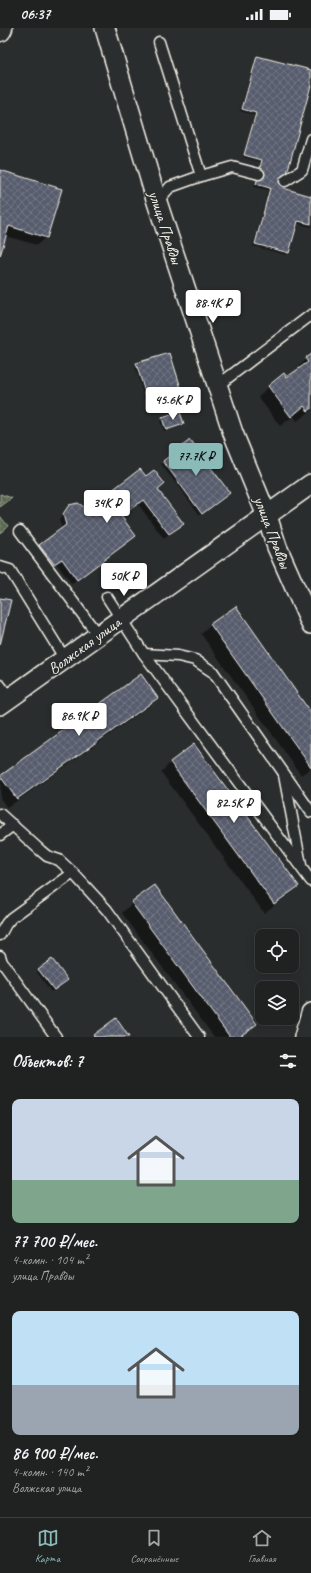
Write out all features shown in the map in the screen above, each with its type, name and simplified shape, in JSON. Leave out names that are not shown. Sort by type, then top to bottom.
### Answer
[{"type":"street","name":"улица Правды","points":[[105,28],[157,202],[233,434],[267,516],[277,546],[311,624]]},
{"type":"street","name":"Волжская улица","points":[[3,696],[65,659],[98,634],[311,484]]},
{"type":"street","points":[[304,1037],[311,1013]]},
{"type":"lane","points":[[159,42],[201,176]]},
{"type":"lane","points":[[284,181],[307,171],[311,139]]},
{"type":"lane","points":[[157,202],[170,187],[232,167],[259,174]]},
{"type":"lane","points":[[217,386],[311,314]]},
{"type":"lane","points":[[20,531],[98,634]]},
{"type":"lane","points":[[0,567],[10,570],[65,659]]},
{"type":"lane","points":[[107,597],[144,654],[311,881]]},
{"type":"lane","points":[[144,654],[178,656],[195,660],[214,672],[311,812]]},
{"type":"lane","points":[[283,771],[302,869]]},
{"type":"lane","points":[[0,814],[47,856],[58,860],[73,873],[106,910],[199,1037]]},
{"type":"lane","points":[[0,835],[12,826]]},
{"type":"lane","points":[[0,935],[11,918],[73,873]]},
{"type":"lane","points":[[0,956],[2,962],[55,1037]]},
{"type":"green space","points":[[0,494],[12,498],[0,507]]},
{"type":"green space","points":[[0,516],[8,526],[0,533]]},
{"type":"building","points":[[257,56],[311,70],[311,85],[283,188],[311,196],[311,224],[298,221],[289,253],[255,244],[270,188],[256,184],[262,160],[244,155],[256,113],[242,109]]},
{"type":"building","points":[[0,170],[62,189],[47,238],[9,226],[0,256]]},
{"type":"building","points":[[170,353],[181,388],[147,399],[136,363]]},
{"type":"building","points":[[311,354],[311,409],[308,411],[304,406],[291,417],[268,386],[284,373],[287,377],[308,362],[305,358]]},
{"type":"building","points":[[180,412],[184,424],[166,430],[162,418]]},
{"type":"building","points":[[190,440],[230,493],[202,514],[163,461]]},
{"type":"building","points":[[140,469],[146,476],[154,470],[165,484],[158,490],[184,524],[169,534],[143,500],[121,516],[136,536],[77,580],[62,559],[54,564],[39,545],[66,525],[63,514],[69,505],[78,503],[87,509]]},
{"type":"building","points":[[0,598],[11,600],[0,645]]},
{"type":"building","points":[[236,606],[311,713],[311,767],[210,624]]},
{"type":"building","points":[[141,674],[158,698],[17,799],[0,776]]},
{"type":"building","points":[[194,744],[299,886],[274,904],[170,762]]},
{"type":"building","points":[[155,885],[255,1021],[256,1025],[239,1037],[230,1037],[131,902]]},
{"type":"building","points":[[52,959],[68,980],[54,990],[38,969]]},
{"type":"building","points":[[116,1018],[129,1037],[95,1037],[93,1035]]}]
